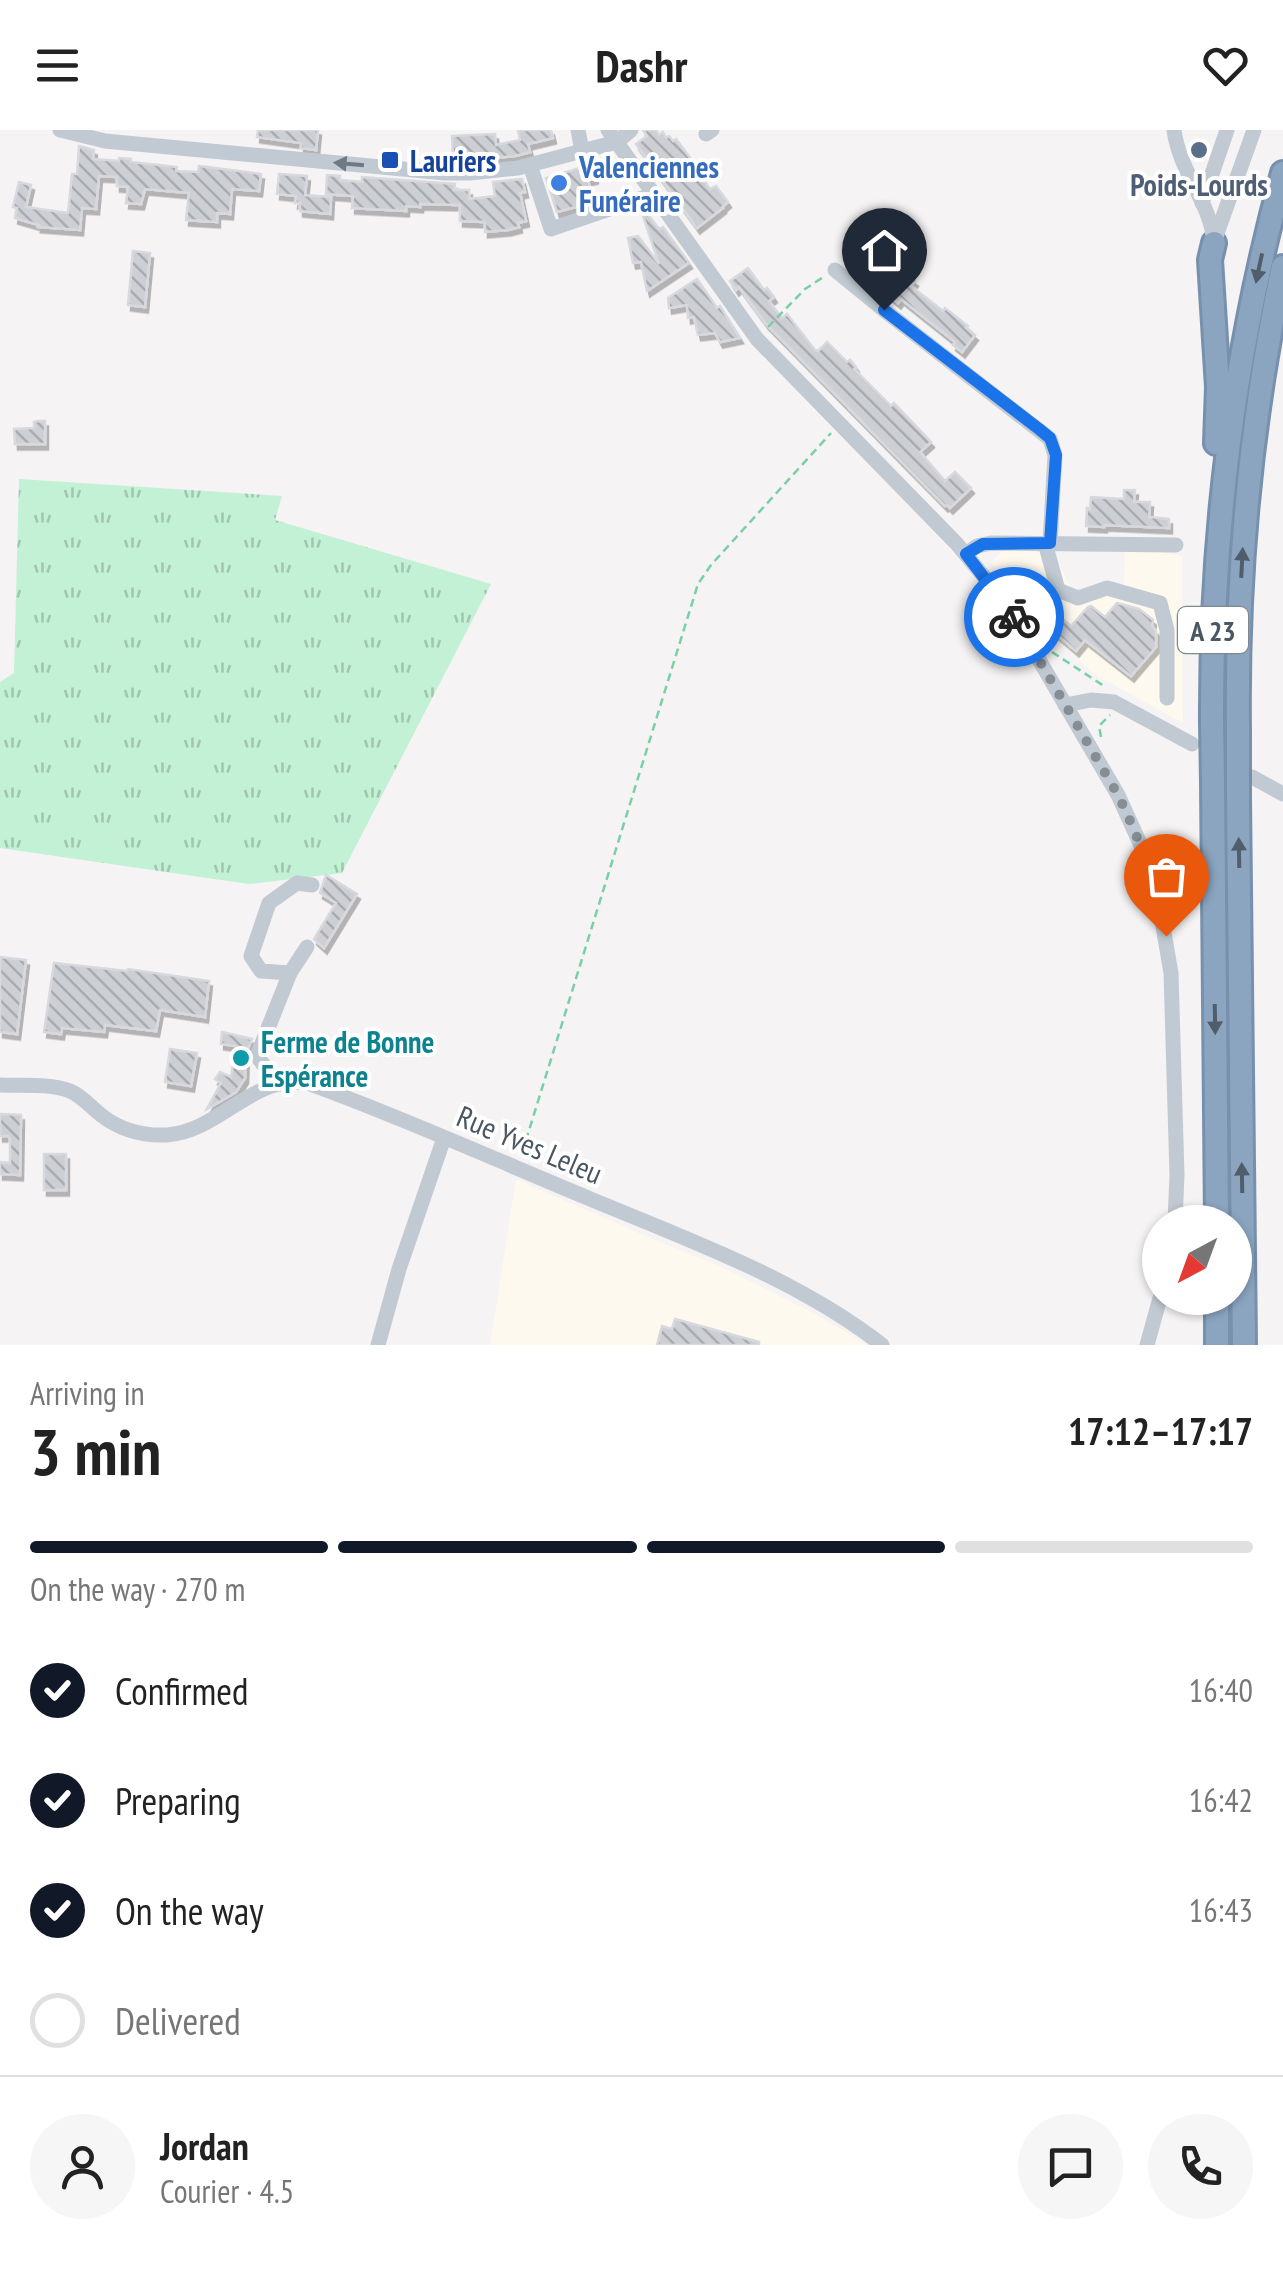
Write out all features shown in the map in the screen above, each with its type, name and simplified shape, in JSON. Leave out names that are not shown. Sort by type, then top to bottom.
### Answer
[{"type":"highway","name":"A 23","points":[[1217,1205],[1213,625],[1228,456],[1242,353],[1283,174]]},
{"type":"highway","points":[[1214,243],[1210,260],[1218,387],[1215,464],[1220,538]]},
{"type":"highway","name":"A 23","points":[[1244,1345],[1238,798],[1240,598],[1246,503],[1262,371],[1283,267]]},
{"type":"highway","points":[[1217,1315],[1217,1345]]},
{"type":"street","points":[[60,130],[89,139],[130,137],[445,172],[530,165],[631,130]]},
{"type":"street","points":[[578,130],[593,143]]},
{"type":"street","points":[[1174,130],[1182,164],[1212,226],[1214,243]]},
{"type":"street","points":[[1202,204],[1227,130]]},
{"type":"street","points":[[1214,243],[1254,130]]},
{"type":"street","points":[[612,136],[757,339],[966,554],[1016,620],[1118,795],[1143,850],[1166,936],[1173,1003],[1175,1205]]},
{"type":"street","points":[[530,165],[551,229],[654,194]]},
{"type":"street","points":[[836,270],[1050,438],[1056,455],[1048,543],[1058,590],[1078,598],[1107,588],[1160,603],[1167,630],[1167,698]]},
{"type":"street","points":[[966,554],[983,544],[1176,545]]},
{"type":"street","points":[[1065,705],[1105,700],[1136,712],[1192,744]]},
{"type":"street","points":[[1252,777],[1283,794]]},
{"type":"street","points":[[290,973],[260,971],[251,956],[269,903],[296,883],[312,884]]},
{"type":"street","points":[[0,1084],[66,1090],[120,1126],[141,1133],[164,1135],[205,1125],[278,1083],[256,1056],[290,973],[307,947]]},
{"type":"street","name":"Rue Yves Leleu","points":[[278,1083],[310,1084],[517,1168],[775,1280],[894,1345]]},
{"type":"street","points":[[378,1345],[444,1138]]},
{"type":"street","points":[[1147,1345],[1155,1315]]},
{"type":"street","points":[[1139,1345],[1153,1320]]},
{"type":"street","name":"Rue Yves Leleu","points":[[865,1332],[882,1345]]},
{"type":"path","points":[[757,339],[805,288],[836,270]]},
{"type":"path","points":[[517,1168],[698,584],[840,424]]},
{"type":"path","points":[[1051,651],[1107,688]]},
{"type":"path","points":[[1098,761],[1108,756],[1099,726],[1102,720],[1122,714],[1132,719],[1136,712]]},
{"type":"shaded area","points":[[1006,546],[1054,555],[1072,590],[1124,587],[1125,546],[1182,556],[1183,723],[1094,674],[1041,624],[991,563]]},
{"type":"shaded area","points":[[516,1179],[717,1265],[868,1345],[490,1345]]},
{"type":"green space","points":[[19,479],[282,496],[275,520],[491,584],[342,873],[249,884],[0,848],[0,682],[14,673]]},
{"type":"building","points":[[258,130],[318,130],[316,150],[301,148],[301,143],[257,137]]},
{"type":"building","points":[[518,130],[551,130],[553,138],[528,144],[530,152],[515,156],[453,156],[452,136],[495,134],[496,145],[520,140]]},
{"type":"building","points":[[643,130],[656,130],[659,135],[663,132],[666,138],[676,139],[710,189],[716,186],[728,202],[697,228],[657,173],[663,169],[652,154],[646,158],[636,144],[647,136]]},
{"type":"building","points":[[79,146],[94,150],[93,159],[131,159],[177,167],[176,171],[198,172],[199,166],[261,174],[259,191],[232,189],[230,214],[217,213],[217,222],[186,220],[189,193],[145,189],[141,204],[126,203],[128,187],[117,186],[117,177],[99,176],[96,209],[82,208],[80,230],[38,227],[15,218],[17,208],[13,207],[19,182],[31,185],[26,207],[68,213]]},
{"type":"building","points":[[593,164],[595,178],[588,180],[594,202],[557,212],[546,178]]},
{"type":"building","points":[[279,174],[307,176],[305,195],[331,197],[330,214],[300,211],[296,196],[277,194]]},
{"type":"building","points":[[327,175],[362,182],[362,177],[455,184],[454,190],[469,190],[469,199],[495,196],[493,182],[522,179],[525,192],[520,193],[526,221],[508,230],[485,232],[485,222],[460,221],[460,205],[420,204],[406,206],[406,211],[352,208],[353,196],[326,194]]},
{"type":"building","points":[[641,210],[659,229],[663,227],[689,263],[647,291],[641,262],[633,263],[628,238],[638,236],[659,264]]},
{"type":"building","points":[[133,251],[150,253],[145,307],[128,305]]},
{"type":"building","points":[[748,268],[774,297],[769,301],[782,318],[787,314],[815,350],[827,342],[847,362],[850,360],[854,369],[931,442],[920,452],[945,481],[955,472],[971,488],[950,508],[766,324],[739,287],[736,290],[730,281]]},
{"type":"building","points":[[904,273],[915,281],[911,286],[943,311],[945,308],[975,335],[962,352],[901,299],[898,303],[887,294]]},
{"type":"building","points":[[697,279],[740,338],[720,342],[715,333],[698,335],[694,317],[688,318],[687,305],[669,308],[668,298]]},
{"type":"building","points":[[45,421],[45,444],[15,444],[14,429],[34,428],[34,422]]},
{"type":"building","points":[[1124,490],[1135,490],[1134,502],[1150,502],[1149,517],[1169,519],[1169,528],[1086,526],[1091,497],[1124,499]]},
{"type":"building","points":[[1117,603],[1139,609],[1153,620],[1156,631],[1156,647],[1131,676],[1085,640],[1076,651],[1054,632],[1064,620],[1071,626],[1088,607],[1105,617]]},
{"type":"building","points":[[326,875],[357,894],[324,948],[314,939],[336,903],[320,893]]},
{"type":"building","points":[[0,957],[26,960],[17,1034],[0,1032]]},
{"type":"building","points":[[54,963],[209,981],[205,1017],[160,1010],[156,1031],[105,1025],[104,1032],[62,1028],[61,1034],[44,1032]]},
{"type":"building","name":"Ferme de Bonne Espérance","points":[[222,1032],[252,1039],[246,1053],[245,1078],[236,1092],[207,1109],[221,1083],[215,1079],[220,1072],[231,1077],[236,1046],[221,1044]]},
{"type":"building","points":[[170,1049],[197,1053],[191,1086],[165,1082]]},
{"type":"building","points":[[0,1114],[21,1115],[20,1175],[0,1174],[0,1162],[10,1163],[10,1139],[0,1136]]},
{"type":"building","points":[[44,1154],[66,1154],[66,1190],[44,1190]]},
{"type":"building","points":[[675,1319],[759,1345],[657,1345],[662,1326],[672,1329]]},
{"type":"way so far","points":[[1014,617],[1118,795],[1148,863],[1166,936]]},
{"type":"place","name":"Poids-Lourds","points":[[1199,150]]},
{"type":"place","name":"Lauriers","points":[[390,160]]},
{"type":"place","name":"Valenciennes Funéraire","points":[[559,183]]},
{"type":"place","name":"Ferme de Bonne Espérance","points":[[241,1058]]},
{"type":"route","points":[[884,310],[1039,429],[1053,444],[1056,455],[1050,543],[983,544],[966,554],[1014,617]]}]
